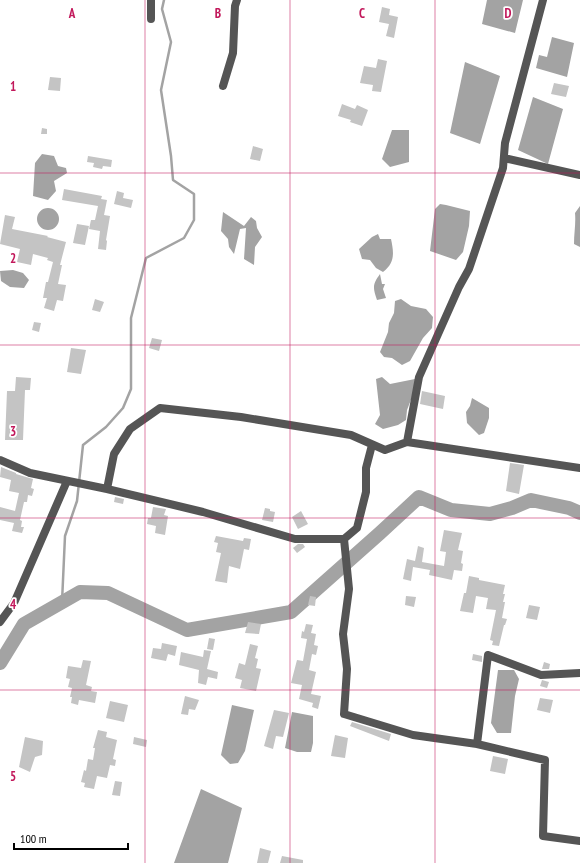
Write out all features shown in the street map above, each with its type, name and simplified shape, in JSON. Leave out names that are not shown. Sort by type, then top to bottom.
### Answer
[{"type":"street","points":[[151,0],[151,19]]},
{"type":"street","points":[[223,86],[233,53],[235,6],[237,0]]},
{"type":"street","points":[[407,442],[419,377],[469,269],[503,168],[505,143],[543,0]]},
{"type":"street","points":[[504,158],[580,175]]},
{"type":"street","points":[[107,489],[114,454],[130,429],[160,408],[241,417],[351,435],[385,450],[407,442],[580,468]]},
{"type":"street","points":[[0,460],[30,473],[107,489],[203,512],[296,539],[344,539],[357,528],[366,492],[366,468],[372,445]]},
{"type":"street","points":[[0,622],[14,603],[67,481]]},
{"type":"street","points":[[344,539],[349,589],[343,634],[347,669],[344,714],[413,736],[477,744],[545,760],[543,836],[580,841]]},
{"type":"street","points":[[477,744],[488,655],[541,675],[580,673]]},
{"type":"shaded area","points":[[487,0],[523,0],[515,33],[482,24]]},
{"type":"shaded area","points":[[552,37],[574,43],[567,77],[536,68],[539,55],[547,57]]},
{"type":"shaded area","points":[[465,62],[500,76],[480,144],[450,133]]},
{"type":"shaded area","points":[[533,97],[563,109],[548,164],[518,150]]},
{"type":"shaded area","points":[[392,130],[409,130],[409,162],[390,167],[382,159]]},
{"type":"shaded area","points":[[42,154],[54,156],[58,166],[66,168],[67,173],[54,181],[56,191],[48,200],[33,196],[35,163]]},
{"type":"shaded area","points":[[440,204],[470,211],[469,226],[463,252],[456,260],[430,251],[435,209]]},
{"type":"shaded area","points":[[580,206],[580,247],[574,244],[575,213]]},
{"type":"shaded area","points":[[48,208],[56,211],[59,219],[56,227],[48,230],[40,227],[37,219],[40,211]]},
{"type":"shaded area","points":[[223,212],[244,226],[251,217],[256,221],[257,228],[262,237],[255,247],[254,265],[244,259],[246,228],[240,229],[234,254],[229,247],[228,239],[221,231]]},
{"type":"shaded area","points":[[378,234],[380,239],[391,239],[393,249],[392,261],[383,272],[376,268],[370,260],[362,259],[359,249],[372,237]]},
{"type":"shaded area","points":[[13,270],[23,273],[29,280],[24,288],[10,287],[1,281],[0,271]]},
{"type":"shaded area","points":[[380,274],[382,284],[385,284],[383,289],[386,298],[377,300],[374,287]]},
{"type":"shaded area","points":[[401,299],[411,306],[426,309],[433,317],[432,328],[423,338],[410,361],[402,365],[392,358],[384,357],[380,352],[388,332],[389,323],[394,313],[395,301]]},
{"type":"shaded area","points":[[382,377],[390,384],[415,379],[414,392],[407,410],[406,420],[398,425],[383,429],[375,424],[380,415],[376,379]]},
{"type":"shaded area","points":[[472,398],[489,408],[489,418],[484,433],[479,435],[467,423],[466,412],[470,406]]},
{"type":"shaded area","points":[[498,670],[514,670],[519,679],[515,696],[511,733],[497,733],[491,723]]},
{"type":"shaded area","points":[[232,705],[254,710],[245,751],[238,763],[230,764],[221,755]]},
{"type":"shaded area","points":[[292,712],[313,716],[313,743],[311,752],[297,752],[285,748]]},
{"type":"shaded area","points":[[201,789],[242,808],[228,863],[174,863]]},
{"type":"building","points":[[382,7],[390,9],[389,15],[398,17],[394,38],[386,36],[389,24],[379,22]]},
{"type":"building","points":[[378,59],[387,61],[381,92],[372,91],[373,85],[360,83],[364,66],[376,68]]},
{"type":"building","points":[[50,77],[61,78],[60,91],[48,90]]},
{"type":"building","points":[[554,83],[569,86],[566,97],[551,94]]},
{"type":"building","points":[[342,104],[355,109],[357,105],[368,110],[362,126],[350,122],[351,120],[338,116]]},
{"type":"building","points":[[42,128],[47,129],[47,134],[41,134]]},
{"type":"building","points":[[253,146],[263,149],[260,161],[250,159]]},
{"type":"building","points":[[88,156],[112,160],[111,167],[103,166],[102,169],[93,167],[94,163],[87,162]]},
{"type":"building","points":[[64,189],[102,196],[101,199],[107,200],[104,215],[110,216],[106,250],[98,249],[100,231],[89,229],[91,220],[95,220],[98,206],[62,200]]},
{"type":"building","points":[[117,191],[124,193],[123,198],[133,200],[131,208],[114,204]]},
{"type":"building","points":[[5,215],[15,217],[12,229],[48,236],[47,237],[66,242],[60,265],[62,265],[58,284],[66,285],[63,301],[57,300],[54,311],[44,308],[47,298],[43,298],[46,282],[48,282],[53,262],[47,260],[48,258],[33,254],[31,265],[17,262],[20,249],[0,244]]},
{"type":"building","points":[[77,224],[89,226],[85,245],[73,243]]},
{"type":"building","points":[[95,299],[104,302],[100,312],[92,310]]},
{"type":"building","points":[[34,322],[41,323],[39,332],[32,330]]},
{"type":"building","points":[[152,338],[162,340],[159,351],[149,348]]},
{"type":"building","points":[[71,348],[86,350],[81,374],[67,372]]},
{"type":"building","points":[[16,377],[31,378],[30,390],[25,390],[23,440],[5,440],[7,391],[15,391]]},
{"type":"building","points":[[422,391],[445,396],[443,409],[420,404]]},
{"type":"building","points":[[510,463],[524,465],[519,494],[506,491]]},
{"type":"building","points":[[1,467],[16,474],[33,479],[31,488],[34,489],[32,496],[28,495],[27,502],[24,502],[20,520],[22,521],[21,527],[24,527],[22,533],[12,531],[14,523],[0,520],[0,507],[15,511],[19,493],[9,491],[11,480],[0,477]]},
{"type":"building","points":[[115,497],[124,499],[123,504],[114,502]]},
{"type":"building","points":[[153,507],[166,509],[164,515],[168,516],[165,535],[155,533],[156,526],[147,524],[148,518],[151,518]]},
{"type":"building","points":[[265,508],[275,512],[273,522],[262,520]]},
{"type":"building","points":[[301,511],[308,524],[298,529],[292,517]]},
{"type":"building","points":[[444,530],[462,533],[458,550],[463,551],[461,563],[463,564],[462,571],[454,570],[452,580],[429,575],[430,570],[413,567],[411,581],[403,579],[407,559],[415,561],[418,546],[424,548],[422,562],[444,566],[446,552],[440,551]]},
{"type":"building","points":[[216,536],[243,541],[244,538],[251,539],[249,550],[244,549],[240,569],[229,566],[227,583],[215,581],[221,553],[216,552],[218,543],[214,542]]},
{"type":"building","points":[[298,544],[303,544],[305,547],[297,553],[293,548]]},
{"type":"building","points":[[469,576],[479,578],[479,580],[505,585],[503,602],[505,602],[502,618],[507,619],[499,646],[492,645],[493,641],[490,640],[496,610],[486,609],[488,598],[476,596],[473,613],[460,611],[464,593],[466,593]]},
{"type":"building","points":[[310,596],[316,597],[315,606],[308,605]]},
{"type":"building","points":[[406,596],[416,597],[414,607],[405,605]]},
{"type":"building","points":[[529,605],[540,607],[537,620],[526,618]]},
{"type":"building","points":[[248,622],[261,624],[259,634],[245,633]]},
{"type":"building","points":[[306,624],[313,625],[311,633],[316,634],[314,645],[318,646],[316,655],[312,654],[309,670],[316,672],[311,694],[321,696],[318,709],[312,707],[313,703],[299,699],[302,685],[291,683],[297,660],[303,661],[307,639],[301,638],[302,631],[304,632]]},
{"type":"building","points":[[209,638],[215,639],[213,650],[207,649]]},
{"type":"building","points":[[162,643],[177,646],[175,656],[168,654],[166,661],[151,658],[153,648],[161,649]]},
{"type":"building","points":[[250,644],[258,646],[255,658],[258,659],[256,668],[261,669],[256,691],[240,688],[242,680],[235,678],[239,663],[245,665]]},
{"type":"building","points":[[204,650],[211,651],[207,669],[218,672],[217,679],[208,677],[206,685],[198,683],[199,670],[179,665],[181,652],[203,657]]},
{"type":"building","points":[[473,654],[482,656],[482,662],[472,660]]},
{"type":"building","points":[[83,660],[91,661],[86,685],[92,687],[91,691],[97,692],[95,703],[79,700],[78,705],[71,703],[72,697],[70,697],[72,688],[68,687],[70,679],[66,678],[68,666],[81,668]]},
{"type":"building","points":[[544,662],[550,664],[549,669],[542,669]]},
{"type":"building","points":[[542,680],[549,682],[547,688],[540,686]]},
{"type":"building","points":[[185,696],[199,700],[195,710],[189,709],[188,715],[181,714]]},
{"type":"building","points":[[540,698],[553,700],[550,713],[537,710]]},
{"type":"building","points":[[110,701],[128,705],[124,722],[106,718]]},
{"type":"building","points":[[274,710],[289,713],[283,737],[276,736],[273,749],[264,746]]},
{"type":"building","points":[[352,722],[391,734],[389,741],[350,726]]},
{"type":"building","points":[[98,730],[107,732],[106,737],[117,740],[113,759],[116,760],[115,766],[110,765],[107,778],[97,776],[94,789],[84,787],[85,783],[81,782],[84,770],[86,771],[88,759],[93,760],[95,748],[93,748]]},
{"type":"building","points":[[335,735],[348,738],[345,758],[331,756]]},
{"type":"building","points":[[25,737],[43,741],[42,755],[35,757],[30,772],[19,767]]},
{"type":"building","points":[[134,737],[147,740],[146,747],[133,744]]},
{"type":"building","points":[[493,756],[508,759],[505,774],[490,771]]},
{"type":"building","points":[[115,781],[122,782],[120,796],[112,795]]},
{"type":"building","points":[[260,848],[271,851],[268,863],[257,863]]},
{"type":"building","points":[[282,856],[303,860],[303,863],[280,863]]},
{"type":"waterway","points":[[62,602],[65,536],[77,501],[83,445],[106,427],[123,408],[131,389],[131,318],[146,258],[184,238],[194,220],[194,194],[173,180],[161,90],[171,42],[162,9],[164,0]]},
{"type":"waterway","points":[[0,663],[24,624],[80,592],[108,593],[187,630],[291,612],[419,497],[451,510],[490,514],[512,508],[531,500],[569,508],[580,513]]}]
